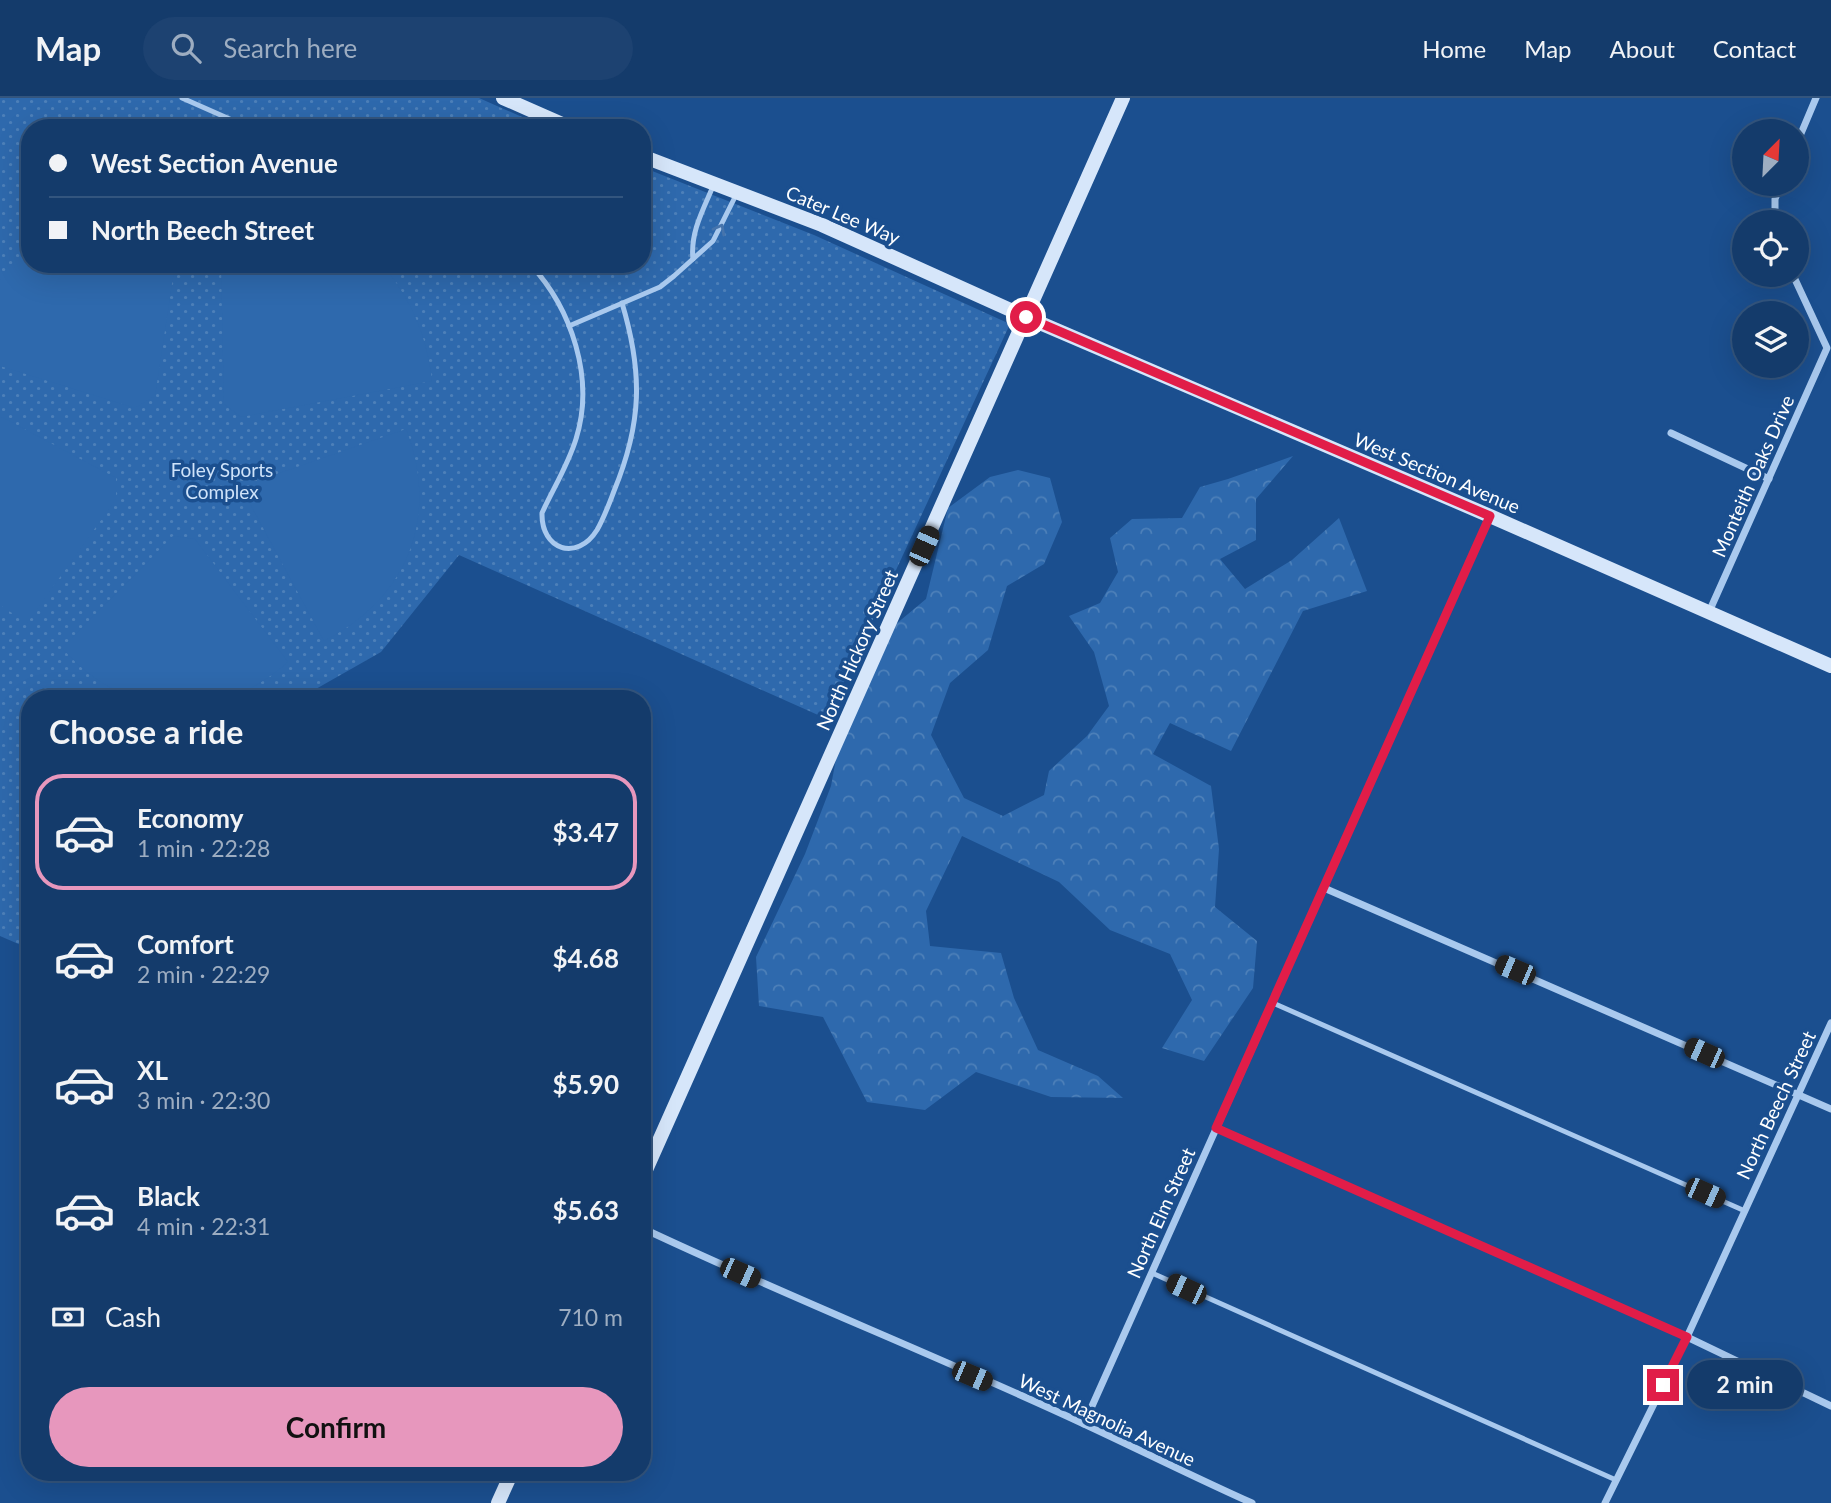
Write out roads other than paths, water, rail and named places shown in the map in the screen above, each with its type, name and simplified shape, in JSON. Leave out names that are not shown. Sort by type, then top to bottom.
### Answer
[{"type":"street","points":[[503,98],[551,119]]},
{"type":"street","name":"North Hickory Street","points":[[651,1159],[1123,98]]},
{"type":"street","points":[[1807,119],[1816,98]]},
{"type":"street","name":"Cater Lee Way","points":[[651,160],[822,225],[1026,317]]},
{"type":"street","name":"Monteith Oaks Drive","points":[[1709,613],[1829,348],[1799,287]]},
{"type":"street","name":"West Section Avenue","points":[[1026,317],[1831,666]]},
{"type":"street","points":[[1671,433],[1769,479]]},
{"type":"street","name":"North Elm Street","points":[[1084,1424],[1490,516]]},
{"type":"street","points":[[1324,888],[1831,1109]]},
{"type":"street","name":"North Beech Street","points":[[1605,1503],[1687,1337],[1831,1023]]},
{"type":"street","points":[[1216,1128],[1687,1337],[1831,1406]]},
{"type":"street","name":"West Magnolia Avenue","points":[[651,1231],[1084,1424],[1252,1503]]},
{"type":"street","points":[[498,1503],[508,1481]]},
{"type":"lane","points":[[182,98],[230,119]]},
{"type":"lane","points":[[693,259],[694,233],[714,184]]},
{"type":"lane","points":[[569,326],[660,287],[713,241],[737,192]]},
{"type":"lane","points":[[538,273],[569,326],[579,367],[582,394],[576,439],[542,513],[542,526],[547,537],[556,546],[570,549],[585,544],[596,531],[630,448],[635,421],[636,369],[632,339],[622,303]]},
{"type":"lane","points":[[1273,1003],[1745,1211]]},
{"type":"lane","points":[[1152,1273],[1616,1480]]},
{"type":"park label","name":"Foley Sports Complex","points":[[222,481]]}]
